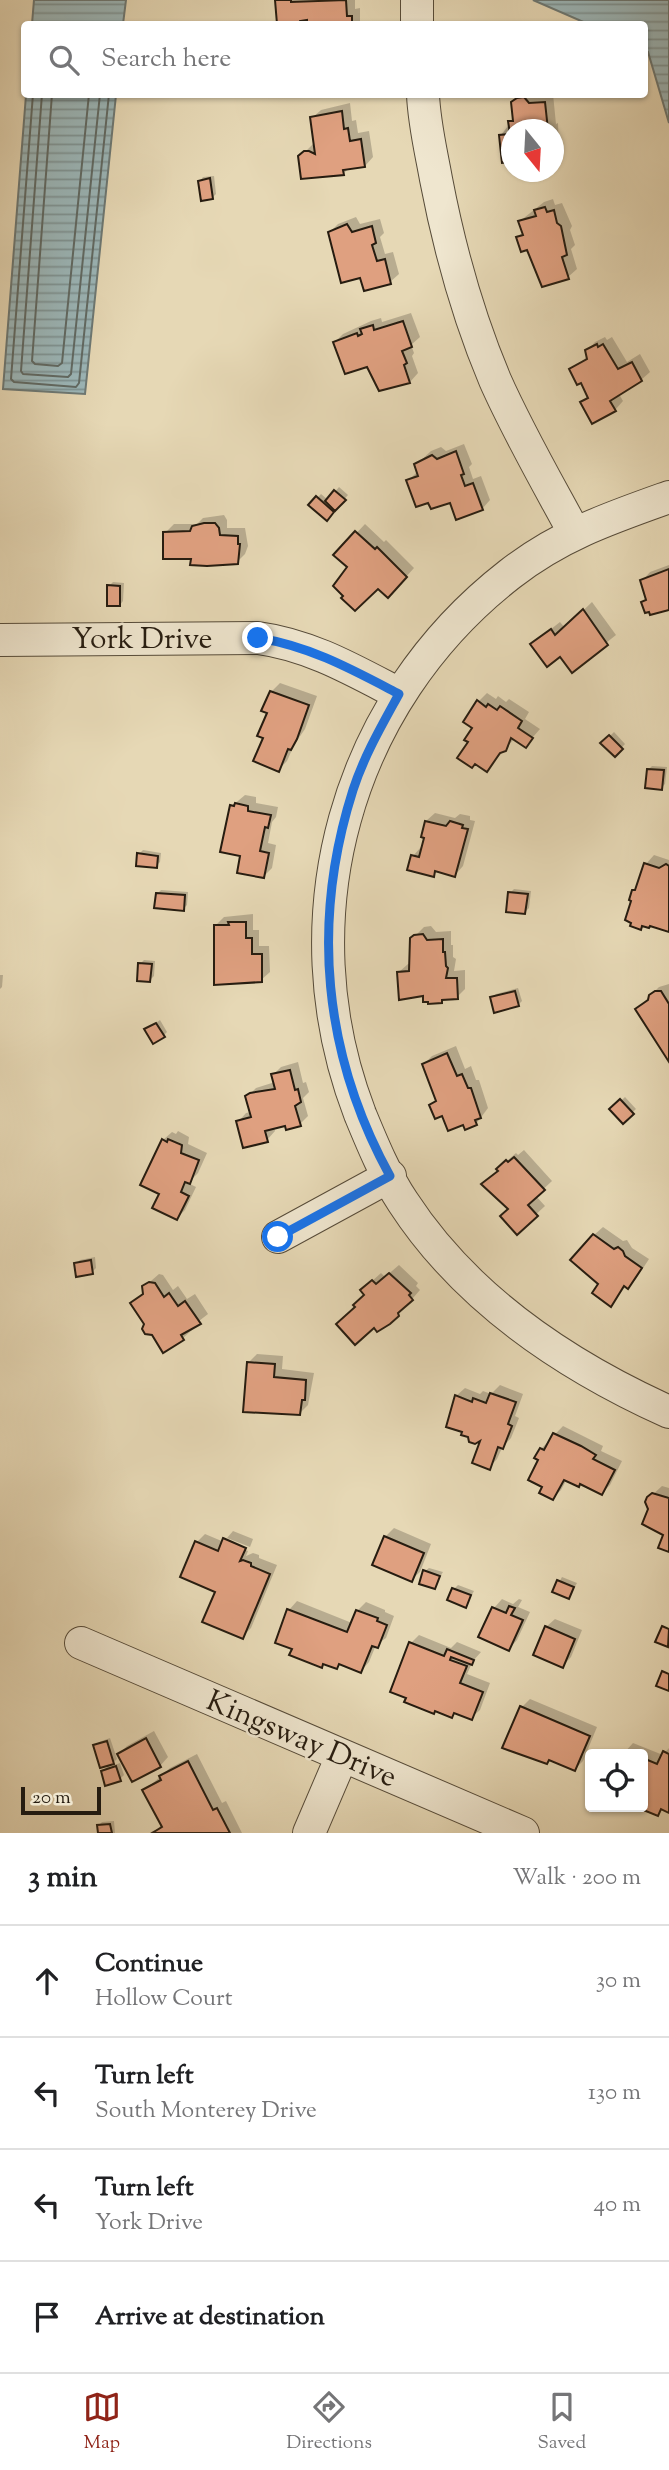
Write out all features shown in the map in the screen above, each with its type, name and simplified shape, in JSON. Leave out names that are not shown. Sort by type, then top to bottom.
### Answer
[{"type":"street","points":[[417,0],[417,21]]},
{"type":"street","points":[[424,98],[430,150],[448,240],[474,322],[494,377],[516,425],[574,532]]},
{"type":"street","points":[[669,497],[574,532],[510,574],[465,613],[434,647],[399,694],[371,746],[354,789],[340,838],[330,897],[328,957],[333,1016],[345,1074],[373,1146],[402,1200],[433,1242],[464,1276],[509,1318],[573,1362],[669,1412]]},
{"type":"street","name":"York Drive","points":[[0,640],[258,638],[282,642],[324,656],[399,694]]},
{"type":"street","points":[[278,1237],[390,1176]]},
{"type":"street","name":"Kingsway Drive","points":[[80,1643],[523,1833]]},
{"type":"street","points":[[309,1833],[342,1756]]},
{"type":"water","points":[[34,0],[126,0],[123,21],[32,21]]},
{"type":"water","points":[[533,0],[669,0],[669,123],[648,52],[648,21],[581,21]]},
{"type":"water","points":[[26,98],[116,98],[85,394],[3,389]]},
{"type":"building","points":[[275,0],[346,0],[347,16],[352,16],[352,21],[277,21]]},
{"type":"building","points":[[517,98],[525,98],[529,103],[545,102],[547,119],[513,119],[511,102]]},
{"type":"building","points":[[342,111],[344,129],[348,128],[350,141],[361,139],[365,167],[343,170],[344,175],[301,179],[298,156],[304,151],[315,154],[310,117]]},
{"type":"building","points":[[210,178],[213,199],[201,201],[198,181]]},
{"type":"building","points":[[545,207],[547,212],[554,210],[557,223],[561,226],[567,255],[562,257],[569,279],[542,287],[527,250],[521,252],[516,237],[523,235],[518,221],[536,216],[534,210]]},
{"type":"building","points":[[347,224],[352,232],[372,226],[376,243],[372,245],[377,261],[385,259],[391,284],[364,291],[360,278],[341,283],[328,232]]},
{"type":"building","points":[[403,321],[412,347],[402,351],[410,383],[379,391],[367,367],[345,374],[333,342],[357,333],[358,336],[362,334],[360,329],[373,325],[374,330]]},
{"type":"building","points":[[597,344],[598,347],[603,344],[618,369],[632,362],[642,381],[610,401],[616,411],[592,424],[580,402],[588,398],[581,383],[577,385],[569,369],[587,359],[585,350]]},
{"type":"building","points":[[456,451],[465,486],[473,483],[483,510],[456,520],[450,503],[431,509],[428,503],[416,507],[406,480],[418,476],[414,464],[432,455],[437,459]]},
{"type":"building","points":[[334,490],[346,500],[335,511],[325,501]]},
{"type":"building","points":[[316,496],[334,512],[327,521],[308,505]]},
{"type":"building","points":[[215,523],[220,535],[238,536],[238,564],[190,565],[191,559],[163,559],[163,532],[190,531],[192,526]]},
{"type":"building","points":[[355,531],[375,549],[377,547],[407,577],[388,598],[378,589],[355,611],[333,586],[347,567],[333,555]]},
{"type":"building","points":[[669,569],[669,610],[650,615],[649,612],[645,613],[641,602],[646,600],[640,580]]},
{"type":"building","points":[[107,585],[120,586],[120,606],[107,606]]},
{"type":"building","points":[[583,609],[608,645],[572,673],[560,657],[547,667],[530,644],[551,629],[555,635]]},
{"type":"building","points":[[270,691],[309,705],[297,739],[291,750],[288,749],[279,772],[253,761],[263,738],[257,736],[267,713],[261,711]]},
{"type":"building","points":[[477,700],[486,707],[488,704],[497,710],[500,706],[522,721],[518,728],[533,738],[526,748],[511,738],[506,751],[500,753],[487,772],[475,764],[472,768],[457,758],[468,742],[464,740],[472,728],[463,722]]},
{"type":"building","points":[[609,735],[623,749],[615,757],[600,743]]},
{"type":"building","points":[[647,769],[664,770],[662,790],[645,788]]},
{"type":"building","points":[[235,803],[248,806],[248,811],[271,815],[268,828],[265,827],[260,851],[269,853],[264,878],[237,873],[240,856],[220,852],[230,805],[234,806]]},
{"type":"building","points":[[425,821],[446,826],[450,821],[468,829],[455,877],[435,871],[434,877],[407,870],[411,855],[419,857]]},
{"type":"building","points":[[137,853],[158,856],[157,868],[136,866]]},
{"type":"building","points":[[644,863],[659,868],[666,864],[669,866],[669,932],[650,926],[642,926],[641,930],[630,926],[631,923],[625,920],[632,890],[635,890]]},
{"type":"building","points":[[508,892],[528,894],[525,914],[506,912]]},
{"type":"building","points":[[156,893],[185,895],[184,911],[154,908]]},
{"type":"building","points":[[228,922],[246,922],[246,938],[252,938],[252,954],[262,954],[262,982],[214,985],[214,925],[229,925]]},
{"type":"building","points":[[423,934],[427,940],[443,939],[443,952],[448,968],[446,978],[457,978],[458,999],[428,1004],[423,1002],[423,996],[399,1000],[397,972],[409,971],[410,938]]},
{"type":"building","points":[[138,963],[152,964],[150,982],[137,981]]},
{"type":"building","points":[[515,991],[519,1006],[494,1013],[490,997]]},
{"type":"building","points":[[655,991],[661,991],[669,1004],[669,1062],[635,1009]]},
{"type":"building","points":[[156,1023],[165,1037],[153,1044],[144,1029]]},
{"type":"building","points":[[447,1053],[457,1076],[462,1074],[468,1088],[471,1088],[481,1118],[475,1120],[477,1125],[465,1130],[463,1125],[448,1131],[442,1116],[435,1119],[429,1105],[436,1101],[422,1064]]},
{"type":"building","points":[[290,1070],[301,1102],[295,1106],[301,1126],[286,1130],[285,1126],[265,1131],[268,1142],[243,1148],[236,1121],[251,1117],[245,1096],[275,1089],[271,1074]]},
{"type":"building","points":[[620,1099],[634,1114],[623,1124],[609,1109]]},
{"type":"building","points":[[162,1139],[182,1145],[181,1153],[199,1160],[190,1184],[185,1182],[181,1192],[189,1196],[177,1220],[152,1208],[159,1194],[140,1185]]},
{"type":"building","points":[[514,1157],[545,1190],[528,1205],[538,1216],[517,1235],[500,1216],[508,1209],[481,1184],[498,1171],[496,1169],[506,1160],[508,1162]]},
{"type":"building","points":[[593,1234],[614,1249],[618,1247],[625,1256],[642,1268],[628,1289],[624,1286],[611,1307],[592,1293],[598,1284],[570,1260]]},
{"type":"building","points":[[91,1260],[93,1274],[76,1277],[74,1263]]},
{"type":"building","points":[[389,1273],[411,1293],[409,1295],[413,1300],[390,1324],[377,1332],[374,1328],[355,1345],[336,1324],[364,1295],[360,1290],[372,1280],[376,1284]]},
{"type":"building","points":[[149,1282],[155,1283],[164,1297],[169,1293],[178,1306],[185,1301],[201,1324],[181,1335],[184,1340],[163,1353],[152,1335],[145,1334],[142,1329],[144,1324],[130,1303],[143,1294],[142,1286]]},
{"type":"building","points":[[247,1362],[275,1364],[274,1377],[306,1380],[305,1400],[302,1400],[300,1415],[243,1412]]},
{"type":"building","points":[[490,1393],[516,1402],[508,1424],[512,1426],[503,1449],[498,1447],[490,1470],[472,1463],[480,1441],[475,1444],[469,1442],[468,1437],[461,1435],[462,1432],[446,1427],[455,1395],[472,1402],[473,1398],[486,1403]]},
{"type":"building","points":[[553,1433],[581,1446],[596,1455],[593,1459],[615,1470],[602,1495],[580,1484],[579,1487],[564,1480],[553,1500],[539,1493],[542,1487],[528,1480],[538,1460],[534,1458],[540,1448],[544,1450]]},
{"type":"building","points":[[652,1493],[669,1498],[669,1552],[658,1548],[663,1535],[642,1524],[648,1509],[645,1502]]},
{"type":"building","points":[[384,1536],[424,1553],[412,1582],[372,1565]]},
{"type":"building","points":[[223,1538],[246,1548],[240,1561],[251,1563],[251,1566],[270,1574],[243,1639],[202,1622],[215,1592],[180,1577],[195,1541],[218,1551]]},
{"type":"building","points":[[423,1570],[440,1576],[435,1589],[419,1584]]},
{"type":"building","points":[[557,1580],[574,1587],[569,1599],[552,1592]]},
{"type":"building","points":[[452,1588],[471,1595],[466,1608],[447,1600]]},
{"type":"building","points":[[509,1606],[515,1608],[511,1615],[523,1620],[509,1651],[478,1637],[492,1607],[506,1613]]},
{"type":"building","points":[[287,1609],[347,1632],[356,1610],[378,1618],[377,1621],[387,1625],[378,1648],[372,1646],[361,1673],[339,1664],[337,1669],[323,1664],[322,1668],[289,1655],[292,1649],[275,1643]]},
{"type":"building","points":[[545,1626],[575,1639],[563,1668],[533,1655]]},
{"type":"building","points":[[662,1626],[669,1629],[668,1647],[655,1642]]},
{"type":"building","points":[[409,1642],[444,1656],[447,1649],[474,1660],[472,1665],[451,1657],[450,1660],[467,1666],[460,1683],[483,1692],[472,1720],[454,1713],[452,1718],[435,1711],[434,1714],[404,1702],[406,1698],[390,1692]]},
{"type":"building","points":[[662,1671],[669,1674],[669,1691],[656,1686]]},
{"type":"building","points":[[520,1706],[590,1736],[575,1771],[549,1760],[547,1764],[502,1748]]},
{"type":"building","points":[[146,1738],[161,1767],[132,1782],[117,1754]]},
{"type":"building","points":[[107,1741],[114,1764],[100,1768],[93,1745]]},
{"type":"building","points":[[663,1751],[669,1754],[669,1813],[661,1809],[658,1816],[648,1812],[648,1760],[657,1764]]},
{"type":"building","points":[[188,1761],[213,1810],[217,1808],[230,1833],[152,1833],[162,1827],[142,1790],[161,1780],[159,1776]]},
{"type":"building","points":[[116,1766],[121,1781],[105,1786],[101,1771]]},
{"type":"building","points":[[110,1824],[112,1833],[98,1833],[97,1825]]},
{"type":"route","points":[[258,638],[282,642],[324,656],[399,694],[371,746],[354,789],[337,850],[330,897],[328,957],[333,1016],[345,1074],[373,1146],[390,1176],[278,1237]]}]
